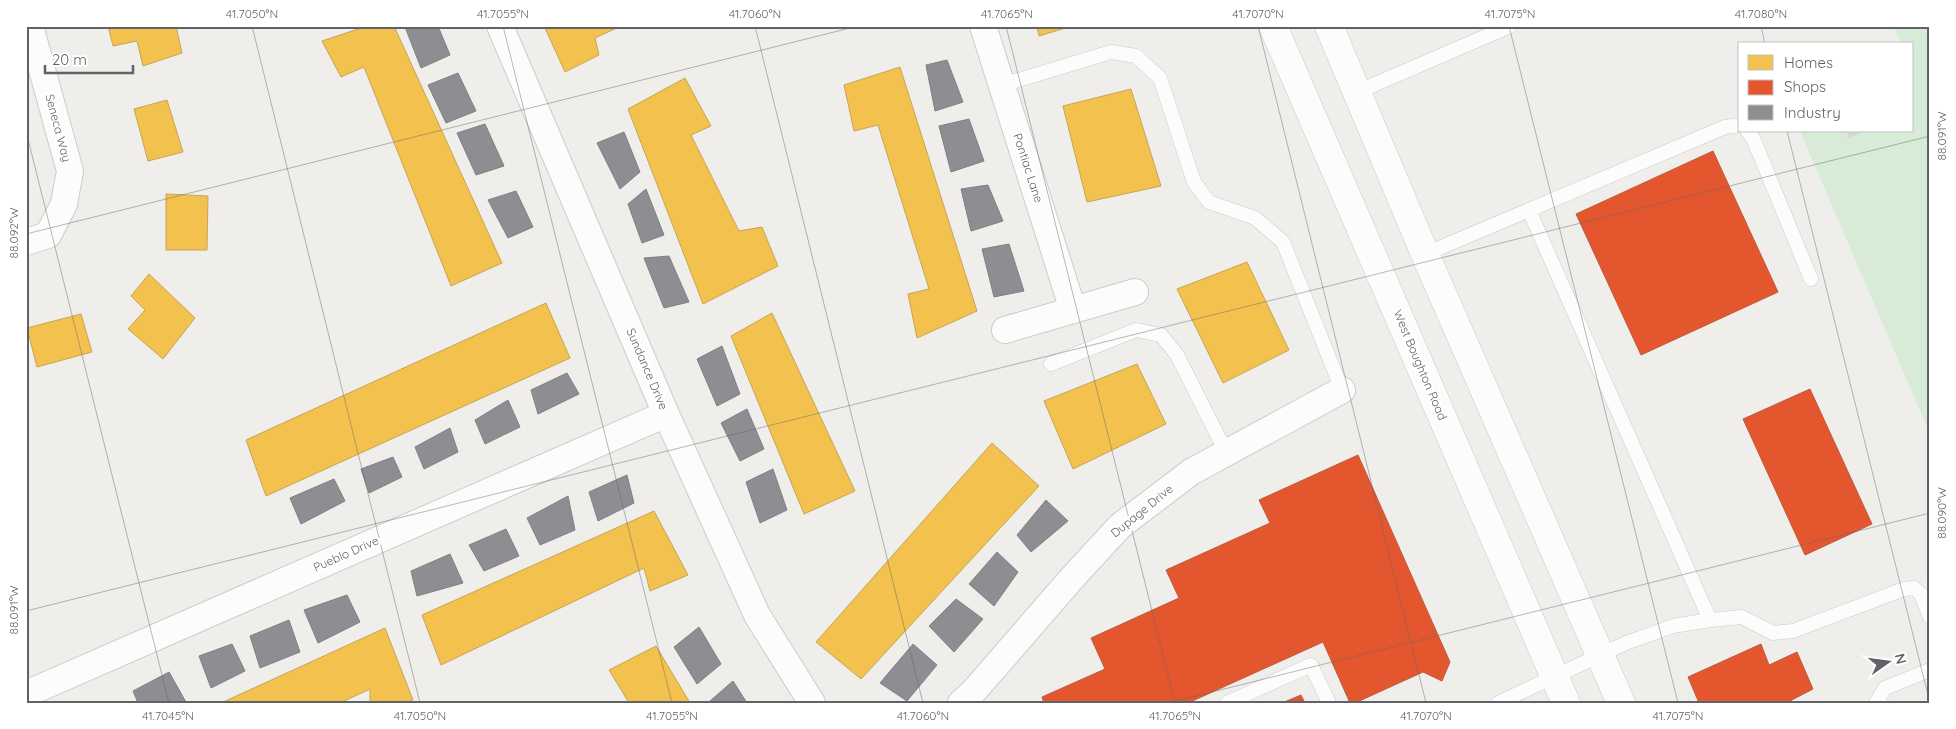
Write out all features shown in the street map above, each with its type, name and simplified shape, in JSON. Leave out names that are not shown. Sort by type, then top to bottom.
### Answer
[{"type":"main road","name":"West Boughton Road","points":[[1273,26],[1566,703]]},
{"type":"main road","points":[[1328,26],[1425,254],[1621,703]]},
{"type":"street","name":"Seneca Way","points":[[26,242],[48,235],[64,204],[70,171],[30,26]]},
{"type":"street","name":"Sundance Drive","points":[[500,26],[666,414],[757,615],[812,703]]},
{"type":"street","name":"Pontiac Lane","points":[[983,26],[1073,310]]},
{"type":"street","points":[[1004,330],[1135,292]]},
{"type":"street","name":"Dupage Drive","points":[[961,703],[1073,576],[1120,526],[1191,472],[1342,390]]},
{"type":"street","name":"Pueblo Drive","points":[[26,694],[666,414]]},
{"type":"lane","points":[[1357,92],[1510,26]]},
{"type":"lane","points":[[1002,85],[1111,52],[1136,56],[1160,78],[1194,182],[1209,202],[1255,218],[1284,242],[1342,390]]},
{"type":"lane","points":[[1425,254],[1725,127],[1738,125]]},
{"type":"lane","points":[[1748,132],[1752,138],[1811,279]]},
{"type":"lane","points":[[1528,210],[1710,620]]},
{"type":"lane","points":[[1051,364],[1136,330],[1161,334],[1177,355],[1226,452]]},
{"type":"lane","points":[[1498,703],[1626,643],[1674,626],[1742,617],[1773,633],[1794,631],[1904,589],[1914,588],[1920,594],[1930,617]]},
{"type":"lane","points":[[1227,703],[1311,665],[1329,703]]},
{"type":"lane","points":[[1876,703],[1884,688],[1930,670]]},
{"type":"green space","points":[[1893,26],[1930,26],[1930,434],[1800,132],[1914,132],[1914,42],[1901,42]]},
{"type":"building: Homes","points":[[108,26],[176,26],[182,53],[143,66],[137,41],[113,46]]},
{"type":"building: Homes","points":[[367,26],[394,26],[502,263],[451,286],[364,67],[341,77],[322,41]]},
{"type":"building: Homes","points":[[544,26],[621,26],[595,38],[599,55],[565,72]]},
{"type":"building: Homes","points":[[1037,26],[1072,26],[1039,36]]},
{"type":"building: Homes","points":[[900,67],[977,311],[917,338],[908,294],[929,289],[878,125],[854,131],[844,85]]},
{"type":"building: Homes","points":[[685,78],[711,126],[691,135],[739,231],[762,227],[778,266],[703,304],[628,109]]},
{"type":"building: Homes","points":[[1131,89],[1161,186],[1087,202],[1063,106]]},
{"type":"building: Homes","points":[[167,100],[183,152],[148,161],[134,109]]},
{"type":"building: Homes","points":[[166,194],[208,196],[207,250],[166,250]]},
{"type":"building: Homes","points":[[1247,262],[1289,350],[1223,383],[1177,289]]},
{"type":"building: Homes","points":[[149,274],[195,318],[163,359],[128,329],[145,310],[131,296]]},
{"type":"building: Homes","points":[[546,303],[570,358],[266,496],[246,440]]},
{"type":"building: Homes","points":[[772,313],[855,491],[804,514],[731,336]]},
{"type":"building: Homes","points":[[81,314],[92,352],[37,367],[27,328]]},
{"type":"building: Homes","points":[[1137,364],[1166,424],[1073,469],[1044,401]]},
{"type":"building: Homes","points":[[992,443],[1039,486],[861,679],[816,642]]},
{"type":"building: Homes","points":[[654,511],[688,575],[650,591],[644,568],[441,665],[422,615]]},
{"type":"building: Homes","points":[[385,628],[413,700],[405,703],[370,703],[370,689],[340,703],[221,703]]},
{"type":"building: Homes","points":[[656,646],[690,703],[629,703],[609,670]]},
{"type":"building: Shops","points":[[1713,151],[1778,292],[1641,355],[1576,214]]},
{"type":"building: Shops","points":[[1810,389],[1872,524],[1805,555],[1743,419]]},
{"type":"building: Shops","points":[[1358,455],[1450,662],[1442,681],[1423,672],[1355,703],[1350,703],[1323,642],[1188,703],[1044,703],[1042,697],[1105,669],[1091,638],[1179,598],[1166,570],[1270,523],[1259,500]]},
{"type":"building: Shops","points":[[1761,644],[1769,665],[1797,652],[1813,689],[1786,703],[1699,703],[1688,677]]},
{"type":"building: Shops","points":[[1301,695],[1305,703],[1282,703]]},
{"type":"building: Industry","points":[[438,26],[450,55],[421,68],[405,27]]},
{"type":"building: Industry","points":[[947,60],[963,102],[935,111],[926,65]]},
{"type":"building: Industry","points":[[458,73],[476,111],[446,123],[428,85]]},
{"type":"building: Industry","points":[[969,119],[984,161],[951,172],[939,126]]},
{"type":"building: Industry","points":[[485,124],[504,166],[476,175],[457,133]]},
{"type":"building: Industry","points":[[624,132],[640,172],[620,189],[597,143]]},
{"type":"building: Industry","points":[[988,185],[1003,221],[971,231],[961,189]]},
{"type":"building: Industry","points":[[646,189],[664,235],[642,243],[628,204]]},
{"type":"building: Industry","points":[[516,191],[533,227],[508,238],[488,200]]},
{"type":"building: Industry","points":[[1009,244],[1024,291],[994,297],[982,249]]},
{"type":"building: Industry","points":[[669,256],[689,302],[664,308],[644,258]]},
{"type":"building: Industry","points":[[722,346],[740,394],[717,406],[697,359]]},
{"type":"building: Industry","points":[[567,373],[579,394],[538,414],[531,390]]},
{"type":"building: Industry","points":[[508,400],[520,427],[485,444],[475,420]]},
{"type":"building: Industry","points":[[747,409],[764,449],[740,461],[721,423]]},
{"type":"building: Industry","points":[[450,428],[458,452],[424,469],[415,447]]},
{"type":"building: Industry","points":[[393,457],[402,477],[369,493],[361,469]]},
{"type":"building: Industry","points":[[773,469],[787,510],[760,523],[746,482]]},
{"type":"building: Industry","points":[[627,475],[634,503],[598,521],[589,492]]},
{"type":"building: Industry","points":[[334,479],[345,501],[301,524],[290,498]]},
{"type":"building: Industry","points":[[568,496],[575,530],[540,545],[527,518]]},
{"type":"building: Industry","points":[[1046,500],[1068,521],[1031,552],[1017,535]]},
{"type":"building: Industry","points":[[506,529],[519,556],[484,571],[469,545]]},
{"type":"building: Industry","points":[[997,552],[1018,572],[994,606],[969,584]]},
{"type":"building: Industry","points":[[450,554],[463,583],[417,596],[411,571]]},
{"type":"building: Industry","points":[[347,595],[360,622],[318,643],[304,610]]},
{"type":"building: Industry","points":[[956,599],[983,619],[954,652],[929,626]]},
{"type":"building: Industry","points":[[289,620],[300,652],[260,668],[250,636]]},
{"type":"building: Industry","points":[[699,627],[721,664],[697,684],[674,647]]},
{"type":"building: Industry","points":[[232,644],[245,671],[211,688],[199,656]]},
{"type":"building: Industry","points":[[913,644],[937,665],[907,701],[880,683]]},
{"type":"building: Industry","points":[[169,672],[186,702],[138,703],[133,691]]},
{"type":"building: Industry","points":[[733,681],[747,703],[711,703],[710,701]]},
{"type":"building: Other","points":[[1846,132],[1862,132],[1849,138]]}]
